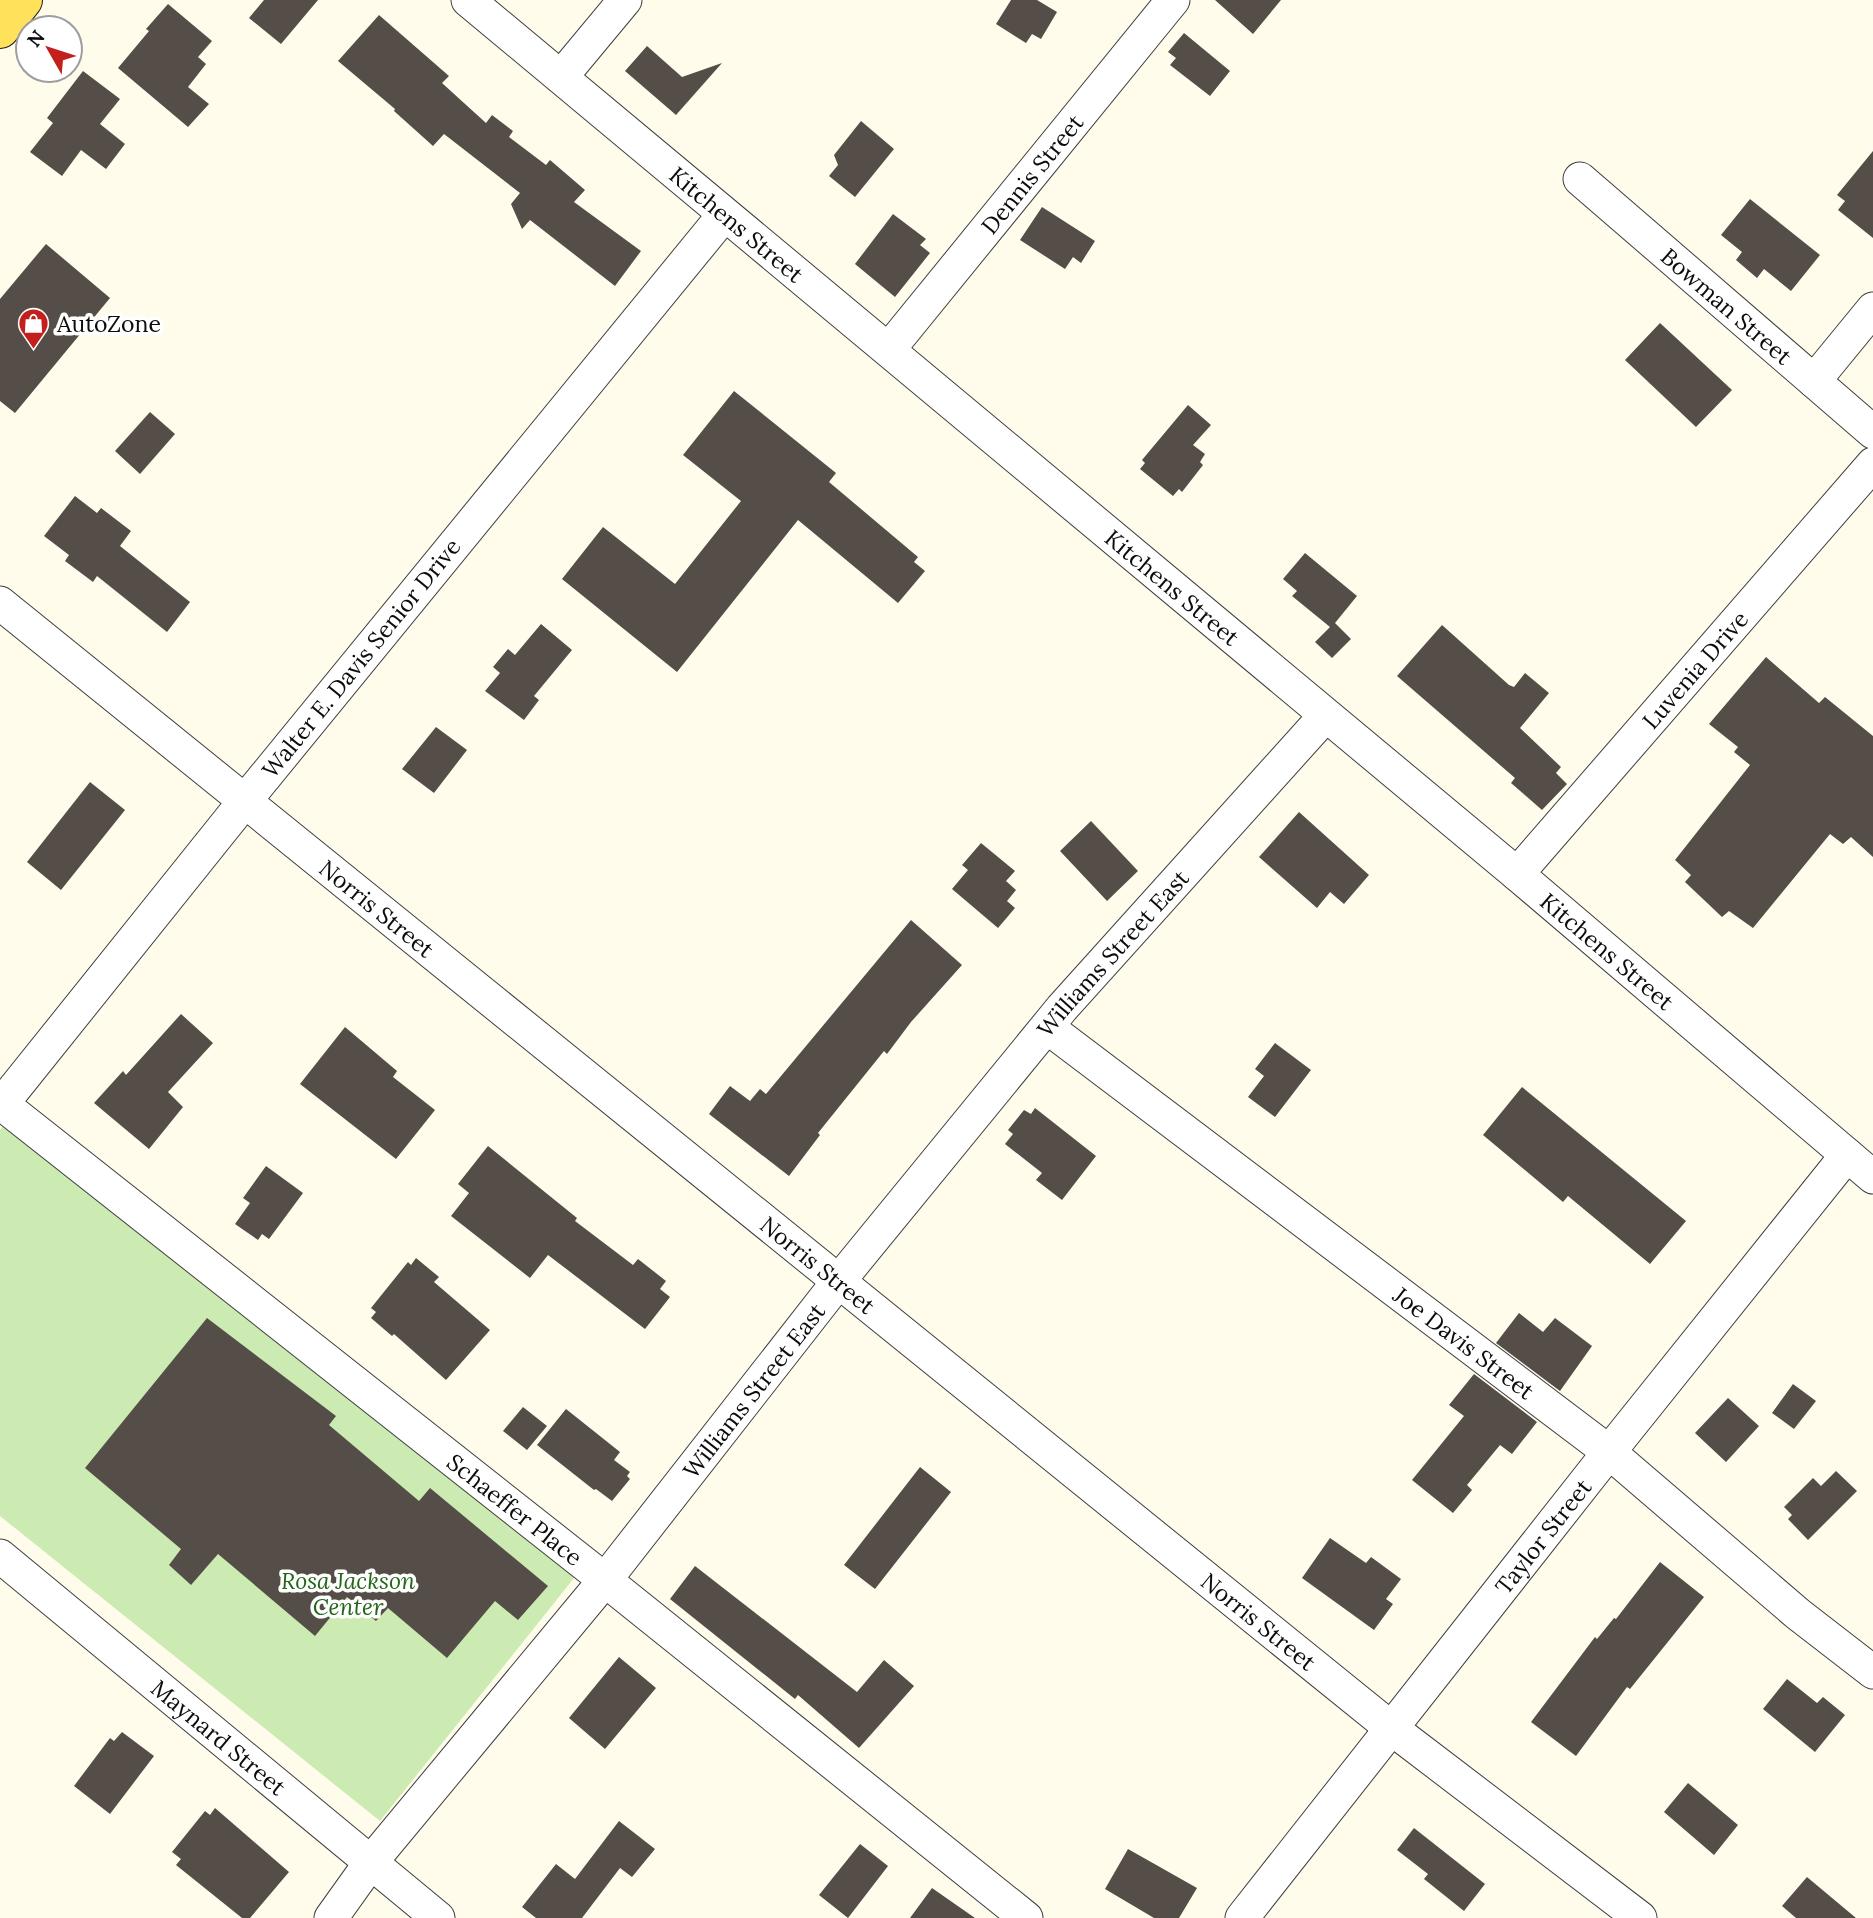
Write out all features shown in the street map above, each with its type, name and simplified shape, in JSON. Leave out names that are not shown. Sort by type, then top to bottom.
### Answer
[{"type":"main road","points":[[0,29],[23,0]]},
{"type":"street","name":"Kitchens Street","points":[[468,0],[1517,874],[1873,1177]]},
{"type":"street","points":[[561,77],[625,0]]},
{"type":"street","name":"Dennis Street","points":[[888,349],[1173,0]]},
{"type":"street","name":"Bowman Street","points":[[1580,179],[1873,432]]},
{"type":"street","name":"Walter E. Davis Senior Drive","points":[[5,1091],[724,215]]},
{"type":"street","points":[[1814,381],[1873,309]]},
{"type":"street","name":"Luvenia Drive","points":[[1517,874],[1873,464]]},
{"type":"street","name":"Norris Street","points":[[0,603],[1391,1728],[1640,1918]]},
{"type":"street","name":"Williams Street East","points":[[331,1918],[372,1863],[605,1580],[838,1282],[1047,1027],[1325,716]]},
{"type":"street","name":"Joe Davis Street","points":[[1047,1027],[1609,1452],[1798,1614],[1873,1672]]},
{"type":"street","name":"Schaeffer Place","points":[[5,1091],[605,1580],[1026,1918]]},
{"type":"street","name":"Taylor Street","points":[[1242,1918],[1847,1154]]},
{"type":"street","name":"Maynard Street","points":[[0,1556],[438,1918]]},
{"type":"green space","name":"Rosa Jackson Center","points":[[6,1123],[578,1573],[380,1821],[0,1516],[0,1130]]},
{"type":"building","points":[[264,0],[318,0],[281,44],[249,18]]},
{"type":"building","points":[[1011,0],[1037,0],[1057,12],[1041,39],[1032,34],[1026,43],[996,24]]},
{"type":"building","points":[[1215,0],[1281,0],[1253,34]]},
{"type":"building","points":[[168,4],[212,41],[198,57],[206,64],[188,87],[209,104],[188,127],[118,68]]},
{"type":"building","points":[[379,15],[449,76],[442,83],[486,123],[492,115],[513,131],[509,137],[546,165],[550,160],[585,190],[574,202],[641,251],[615,286],[530,220],[522,229],[511,204],[520,193],[444,134],[433,146],[394,111],[395,109],[338,61]]},
{"type":"building","points":[[1184,33],[1230,71],[1210,96],[1170,65],[1176,58],[1168,52]]},
{"type":"building","points":[[647,46],[682,77],[722,63],[676,115],[625,71]]},
{"type":"building","points":[[84,72],[120,99],[100,124],[125,144],[106,169],[81,150],[62,176],[30,152],[53,123],[47,118],[73,84],[84,84]]},
{"type":"building","points":[[861,121],[894,149],[855,197],[829,176],[838,165],[834,155]]},
{"type":"building","points":[[1873,151],[1873,238],[1838,210],[1845,201],[1837,195]]},
{"type":"building","points":[[1750,199],[1820,255],[1791,291],[1764,269],[1757,278],[1736,260],[1742,252],[1721,235]]},
{"type":"building","points":[[1042,207],[1095,241],[1081,263],[1073,257],[1065,269],[1020,240]]},
{"type":"building","points":[[893,214],[926,239],[920,245],[930,253],[895,297],[855,264]]},
{"type":"building","name":"AutoZone","points":[[46,244],[110,298],[15,413],[0,401],[0,299]]},
{"type":"building","points":[[1660,323],[1732,390],[1696,427],[1625,360]]},
{"type":"building","points":[[734,391],[836,473],[829,482],[918,557],[914,562],[925,571],[898,603],[798,520],[677,672],[562,579],[603,527],[675,584],[741,501],[683,455]]},
{"type":"building","points":[[1188,405],[1211,425],[1193,445],[1205,454],[1200,462],[1203,465],[1182,492],[1179,489],[1173,496],[1140,469],[1145,463],[1142,460]]},
{"type":"building","points":[[150,412],[175,434],[140,474],[115,451]]},
{"type":"building","points":[[75,496],[97,513],[101,508],[131,531],[120,546],[190,602],[167,632],[97,576],[93,582],[65,561],[69,555],[44,536]]},
{"type":"building","points":[[1305,553],[1357,596],[1335,623],[1351,639],[1332,658],[1315,642],[1330,627],[1292,596],[1297,591],[1283,579]]},
{"type":"building","points":[[541,624],[572,650],[534,696],[539,700],[524,720],[485,691],[500,673],[493,667],[508,649],[515,655]]},
{"type":"building","points":[[1442,625],[1509,685],[1514,687],[1525,673],[1549,693],[1520,728],[1561,767],[1556,773],[1567,784],[1542,810],[1511,783],[1515,778],[1397,676]]},
{"type":"building","points":[[1766,657],[1819,703],[1825,697],[1873,736],[1873,857],[1851,837],[1843,844],[1830,834],[1753,928],[1729,911],[1722,917],[1685,882],[1691,875],[1675,860],[1750,765],[1734,752],[1738,747],[1709,724]]},
{"type":"building","points":[[436,727],[467,750],[434,793],[402,769]]},
{"type":"building","points":[[90,782],[125,810],[61,890],[27,862]]},
{"type":"building","points":[[1299,812],[1369,875],[1344,904],[1330,892],[1317,908],[1259,857]]},
{"type":"building","points":[[1091,821],[1138,871],[1107,901],[1060,851]]},
{"type":"building","points":[[981,843],[1015,871],[1006,881],[1016,890],[1007,901],[1015,908],[998,928],[952,889],[968,870],[962,865]]},
{"type":"building","points":[[911,920],[962,965],[911,1022],[887,1054],[884,1051],[818,1133],[820,1135],[789,1176],[709,1114],[730,1086],[750,1101],[760,1089],[766,1094]]},
{"type":"building","points":[[181,1014],[213,1043],[168,1092],[183,1107],[149,1149],[94,1103],[123,1071],[126,1075]]},
{"type":"building","points":[[345,1027],[397,1071],[393,1077],[435,1110],[396,1159],[300,1084]]},
{"type":"building","points":[[1275,1043],[1311,1070],[1275,1117],[1248,1097],[1264,1076],[1255,1069]]},
{"type":"building","points":[[1522,1087],[1686,1221],[1650,1264],[1568,1196],[1563,1202],[1483,1135]]},
{"type":"building","points":[[1035,1108],[1096,1156],[1062,1200],[1036,1180],[1042,1173],[1005,1144],[1013,1134],[1008,1130],[1024,1110],[1031,1114]]},
{"type":"building","points":[[488,1146],[577,1218],[575,1221],[633,1265],[638,1259],[666,1281],[660,1289],[670,1297],[645,1329],[548,1255],[530,1278],[451,1216],[469,1193],[458,1184]]},
{"type":"building","points":[[266,1166],[303,1193],[269,1239],[262,1234],[258,1240],[235,1224],[250,1203],[243,1198]]},
{"type":"building","points":[[416,1258],[439,1277],[434,1282],[490,1330],[446,1380],[394,1334],[392,1336],[371,1318],[376,1312],[371,1308],[408,1262],[411,1265]]},
{"type":"building","points":[[1519,1313],[1543,1332],[1555,1318],[1592,1346],[1560,1391],[1496,1343]]},
{"type":"building","points":[[207,1318],[336,1416],[329,1425],[419,1501],[430,1488],[548,1586],[518,1620],[495,1601],[447,1658],[388,1608],[376,1621],[347,1597],[315,1636],[218,1554],[191,1585],[169,1565],[181,1549],[85,1468]]},
{"type":"building","points":[[1474,1374],[1537,1422],[1512,1454],[1500,1445],[1467,1485],[1472,1490],[1453,1513],[1412,1480],[1464,1416],[1449,1405]]},
{"type":"building","points":[[1793,1384],[1816,1401],[1794,1429],[1772,1413]]},
{"type":"building","points":[[1728,1398],[1759,1426],[1726,1462],[1695,1433]]},
{"type":"building","points":[[523,1407],[547,1426],[527,1450],[503,1431]]},
{"type":"building","points":[[566,1409],[620,1452],[614,1460],[630,1472],[627,1476],[630,1479],[612,1501],[537,1445]]},
{"type":"building","points":[[920,1467],[951,1492],[875,1589],[844,1565]]},
{"type":"building","points":[[1836,1471],[1857,1491],[1808,1540],[1788,1519],[1792,1515],[1784,1507],[1813,1478],[1821,1486]]},
{"type":"building","points":[[1330,1538],[1366,1563],[1371,1557],[1401,1579],[1386,1599],[1393,1604],[1374,1630],[1302,1578]]},
{"type":"building","points":[[1660,1562],[1704,1597],[1630,1689],[1627,1687],[1576,1756],[1531,1722],[1595,1637],[1597,1639],[1614,1618],[1616,1619]]},
{"type":"building","points":[[695,1566],[857,1692],[884,1660],[914,1686],[859,1748],[798,1695],[795,1699],[670,1599]]},
{"type":"building","points":[[619,1657],[656,1688],[605,1749],[569,1718]]},
{"type":"building","points":[[1787,1679],[1817,1703],[1823,1697],[1845,1715],[1815,1752],[1763,1709]]},
{"type":"building","points":[[122,1732],[154,1756],[110,1814],[74,1786],[110,1738],[114,1741]]},
{"type":"building","points":[[1688,1783],[1738,1825],[1714,1855],[1664,1812]]},
{"type":"building","points":[[215,1808],[289,1872],[250,1918],[242,1918],[176,1865],[181,1859],[172,1852],[205,1811],[210,1815]]},
{"type":"building","points":[[619,1821],[655,1849],[632,1877],[620,1868],[582,1918],[536,1918],[522,1907],[556,1864],[575,1879]]},
{"type":"building","points":[[1414,1828],[1485,1884],[1464,1911],[1424,1879],[1428,1874],[1397,1850]]},
{"type":"building","points":[[860,1844],[888,1866],[848,1918],[819,1895]]},
{"type":"building","points":[[1128,1849],[1197,1888],[1179,1918],[1154,1918],[1105,1889]]},
{"type":"building","points":[[1807,1877],[1856,1918],[1796,1918],[1782,1906]]},
{"type":"building","points":[[932,1888],[975,1918],[910,1918]]},
{"type":"place","name":"AutoZone","points":[[34,350]]}]
